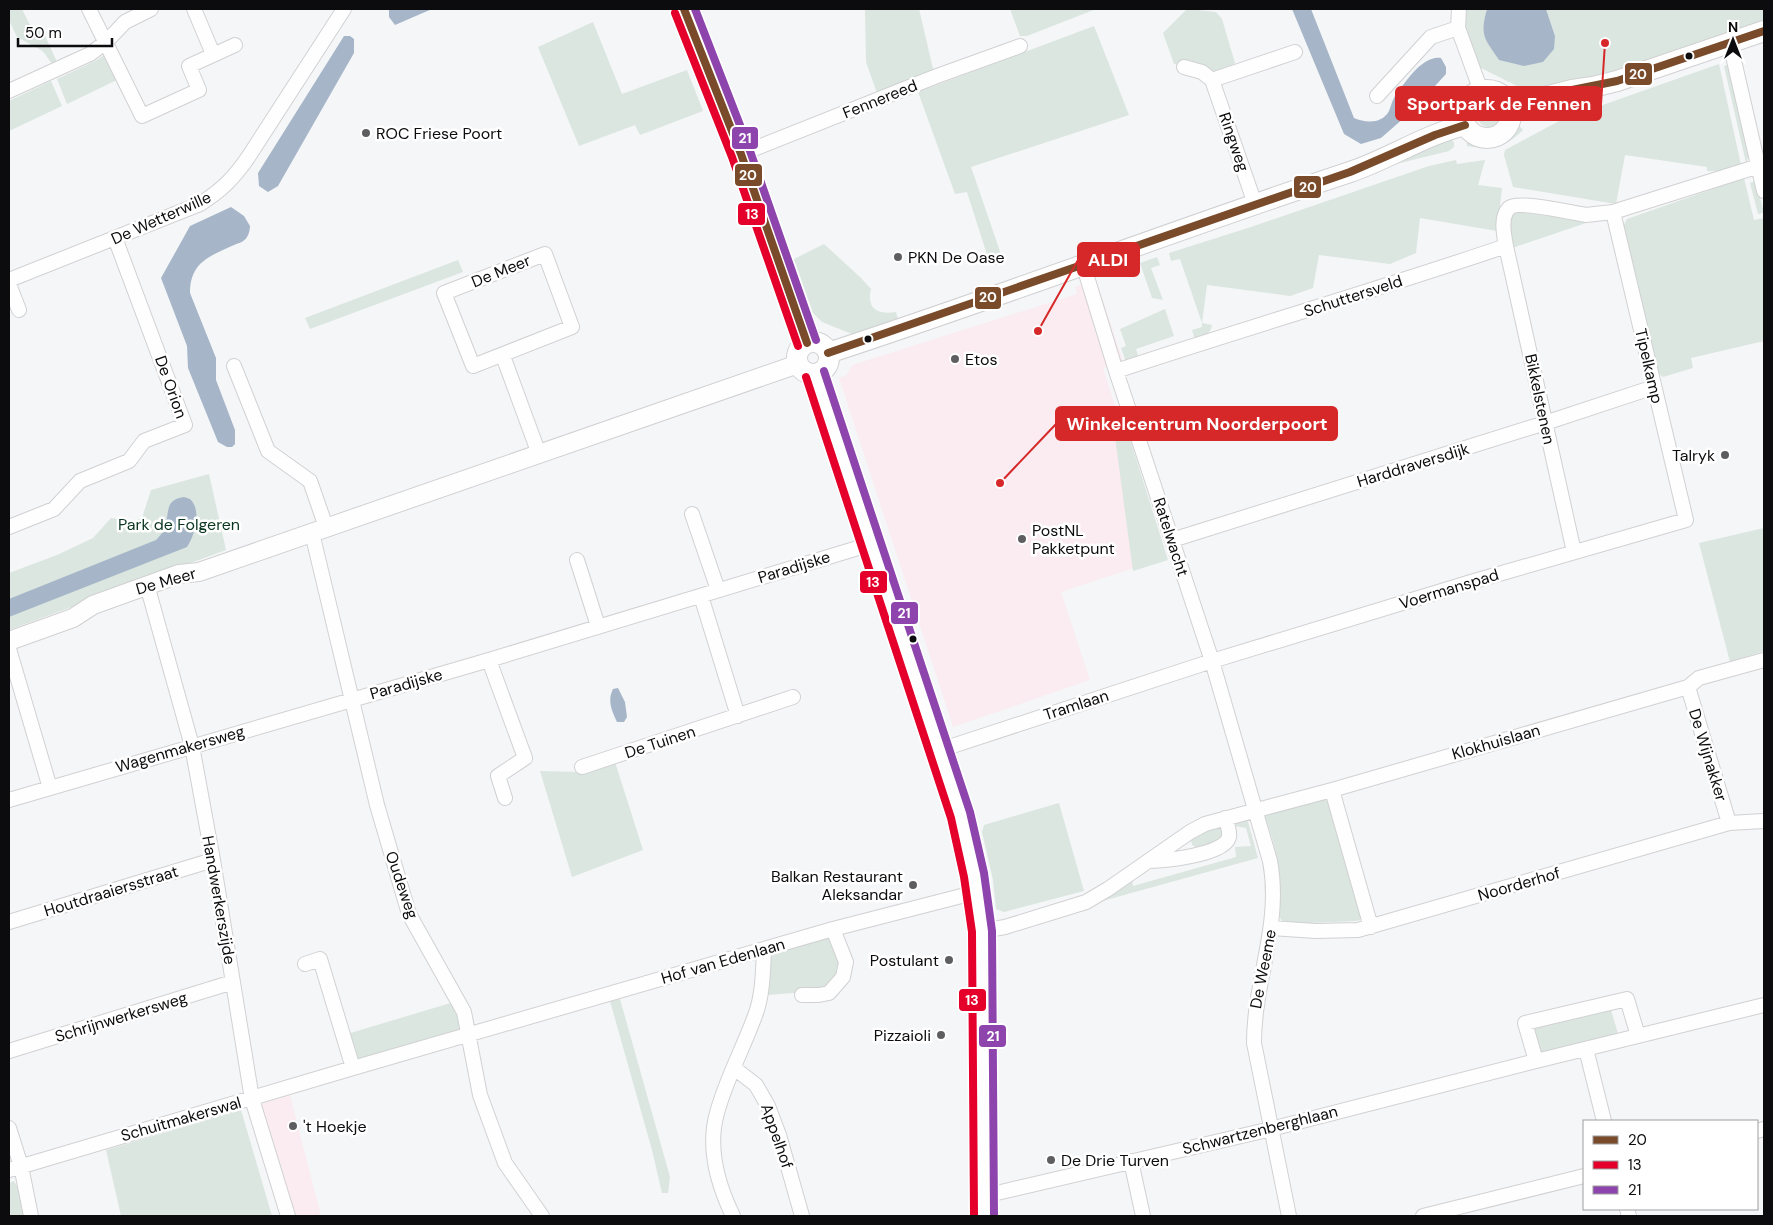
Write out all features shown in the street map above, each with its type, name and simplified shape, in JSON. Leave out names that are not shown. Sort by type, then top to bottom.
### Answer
[{"type":"main road","points":[[684,9],[741,154],[807,342]]},
{"type":"main road","points":[[1510,106],[1617,81],[1764,32]]},
{"type":"main road","points":[[1481,91],[1497,92],[1504,97],[1510,106],[1511,116],[1508,126],[1498,136],[1491,138],[1480,137],[1465,125],[1464,108],[1474,94],[1481,91]]},
{"type":"main road","points":[[828,352],[1360,169],[1432,136],[1465,125]]},
{"type":"main road","points":[[807,342],[816,342],[828,352],[826,366],[821,371],[806,369],[797,355],[800,347],[807,342]]},
{"type":"street","points":[[89,9],[142,116],[199,90],[189,66],[235,45]]},
{"type":"street","points":[[9,91],[90,54],[106,42],[125,22],[152,9]]},
{"type":"street","points":[[194,9],[213,54]]},
{"type":"street","name":"De Wetterwille","points":[[9,280],[200,204],[218,192],[234,177],[344,9]]},
{"type":"street","points":[[1459,9],[1458,28],[1481,91]]},
{"type":"street","points":[[1378,96],[1431,37],[1458,28]]},
{"type":"street","points":[[1730,43],[1764,191]]},
{"type":"street","name":"Fennereed","points":[[741,154],[937,76],[1020,46]]},
{"type":"street","points":[[1184,67],[1202,72],[1212,80],[1295,52]]},
{"type":"street","name":"Ringweg","points":[[1212,80],[1255,204]]},
{"type":"street","points":[[1506,246],[1505,219],[1511,207],[1523,205],[1586,215],[1613,212],[1759,166]]},
{"type":"street","name":"Tipelkamp","points":[[1613,212],[1686,520]]},
{"type":"street","name":"De Orion","points":[[9,527],[54,509],[80,481],[129,461],[144,441],[185,424],[116,238]]},
{"type":"street","name":"Schuttersveld","points":[[1116,371],[1506,246]]},
{"type":"street","name":"Bikkelstenen","points":[[1506,246],[1574,552]]},
{"type":"street","name":"De Meer","points":[[545,254],[572,327],[503,356],[473,366],[444,293],[545,254]]},
{"type":"street","name":"Ratelwacht","points":[[1083,264],[1116,371],[1212,661],[1254,811]]},
{"type":"street","points":[[9,284],[19,310]]},
{"type":"street","points":[[503,356],[539,454]]},
{"type":"street","points":[[234,366],[268,451],[310,481],[319,530]]},
{"type":"street","points":[[806,369],[870,544],[964,827],[977,892],[982,931],[984,1216]]},
{"type":"street","name":"De Meer","points":[[9,641],[73,618],[93,605],[147,585],[180,574],[199,572],[539,454],[806,369]]},
{"type":"street","name":"Harddraversdijk","points":[[1172,540],[1654,387]]},
{"type":"street","points":[[692,514],[718,590]]},
{"type":"street","name":"Voermanspad","points":[[1212,661],[1686,520]]},
{"type":"street","name":"Oudeweg","points":[[319,530],[352,699],[377,806],[409,914],[464,1012],[470,1034],[480,1095],[505,1164],[542,1216]]},
{"type":"street","name":"Paradijske","points":[[352,699],[489,660],[870,544]]},
{"type":"street","points":[[577,560],[598,626]]},
{"type":"street","name":"Handwerkerszijde","points":[[147,585],[192,746],[213,860],[252,1099],[288,1216]]},
{"type":"street","points":[[701,596],[738,716]]},
{"type":"street","points":[[9,649],[50,788]]},
{"type":"street","points":[[489,660],[525,758],[498,776],[505,798]]},
{"type":"street","name":"Klokhuislaan","points":[[982,931],[991,931],[1076,907],[1108,889],[1190,832],[1205,824],[1332,790],[1688,687],[1699,678],[1764,660]]},
{"type":"street","name":"Tramlaan","points":[[940,750],[1212,661]]},
{"type":"street","name":"De Wijnakker","points":[[1688,687],[1728,822]]},
{"type":"street","name":"De Tuinen","points":[[582,767],[793,697]]},
{"type":"street","name":"Wagenmakersweg","points":[[9,800],[352,699]]},
{"type":"street","points":[[1332,790],[1371,927]]},
{"type":"street","name":"De Weeme","points":[[1254,811],[1269,858],[1272,875],[1271,928],[1254,1017],[1254,1042],[1289,1216]]},
{"type":"street","name":"Klokhuislaan","points":[[1147,862],[1187,858],[1221,846],[1229,836],[1225,818]]},
{"type":"street","name":"Noorderhof","points":[[1271,928],[1336,931],[1358,930],[1728,822],[1764,822]]},
{"type":"street","name":"Houtdraaiersstraat","points":[[9,922],[213,860]]},
{"type":"street","name":"Hof van Edenlaan","points":[[470,1034],[834,929],[977,892]]},
{"type":"street","points":[[802,995],[829,993],[843,977],[846,962],[834,929]]},
{"type":"street","points":[[733,1216],[724,1198],[714,1160],[716,1114],[756,1012],[762,982],[764,949]]},
{"type":"street","points":[[305,964],[320,960],[353,1068]]},
{"type":"street","name":"Schrijnwerkersweg","points":[[9,1051],[233,982]]},
{"type":"street","points":[[1536,1061],[1525,1023],[1627,999],[1638,1036]]},
{"type":"street","name":"Schwartzenberghlaan","points":[[984,1196],[1270,1129],[1764,1005]]},
{"type":"street","name":"Schuitmakerswal","points":[[15,1168],[470,1034]]},
{"type":"street","points":[[1586,1049],[1604,1120]]},
{"type":"street","name":"Appelhof","points":[[734,1068],[756,1085],[768,1106],[779,1135],[802,1216]]},
{"type":"street","points":[[9,1128],[15,1168],[30,1216]]},
{"type":"street","points":[[1131,1161],[1143,1216]]},
{"type":"street","points":[[1423,1216],[1583,1176]]},
{"type":"shaded area","points":[[1096,279],[1123,361],[1103,368],[1164,558],[1061,592],[1090,680],[953,727],[839,378],[847,375],[852,365],[1077,294],[1075,287]]},
{"type":"shaded area","points":[[290,1095],[321,1216],[286,1216],[256,1105]]},
{"type":"green space","points":[[9,9],[22,9],[32,29],[41,27],[57,62],[52,64],[41,50],[17,37],[9,20]]},
{"type":"green space","points":[[865,9],[919,9],[934,73],[878,96],[866,62]]},
{"type":"green space","points":[[1010,9],[1096,9],[1027,36],[1020,36]]},
{"type":"green space","points":[[1187,9],[1216,12],[1222,19],[1235,63],[1229,69],[1218,73],[1190,63],[1174,64],[1163,33]]},
{"type":"green space","points":[[1464,9],[1487,9],[1484,25],[1485,36],[1499,60],[1555,36],[1546,9],[1764,9],[1764,23],[1624,74],[1525,95],[1519,87],[1479,67],[1461,21]]},
{"type":"green space","points":[[593,22],[622,94],[687,70],[703,111],[640,135],[635,125],[579,146],[538,47]]},
{"type":"green space","points":[[1094,26],[1129,115],[971,167],[1004,263],[990,264],[967,192],[955,194],[918,92]]},
{"type":"green space","points":[[107,53],[119,79],[67,104],[57,79],[97,60]]},
{"type":"green space","points":[[1719,64],[1741,165],[1720,171],[1707,171],[1707,167],[1625,155],[1616,204],[1513,187],[1504,155],[1505,150],[1563,119]]},
{"type":"green space","points":[[1731,64],[1749,156],[1746,163],[1724,66]]},
{"type":"green space","points":[[51,81],[62,106],[9,131],[9,101]]},
{"type":"green space","points":[[1609,91],[1539,118],[1533,118],[1529,113],[1529,110]]},
{"type":"green space","points":[[1489,103],[1494,104],[1500,110],[1500,120],[1494,126],[1489,127],[1484,126],[1478,120],[1477,115],[1478,110],[1484,104]]},
{"type":"green space","points":[[1515,121],[1523,130],[1504,144],[1483,148],[1467,146],[1466,134],[1480,141],[1494,141],[1506,134]]},
{"type":"green space","points":[[1445,138],[1451,139],[1454,143],[1454,147],[1449,151],[1392,165]]},
{"type":"green space","points":[[1456,160],[1457,164],[1485,160],[1478,185],[1502,188],[1497,231],[1420,218],[1416,253],[1390,264],[1319,255],[1313,288],[1290,296],[1207,285],[1202,323],[1180,259],[1171,261],[1169,253],[1429,166]]},
{"type":"green space","points":[[1744,178],[1754,220],[1764,218],[1764,341],[1691,358],[1693,368],[1663,377],[1658,373],[1622,228],[1627,219]]},
{"type":"green space","points":[[1756,181],[1764,213],[1758,214],[1750,183]]},
{"type":"green space","points":[[1520,211],[1595,220],[1512,248],[1508,232],[1511,215]]},
{"type":"green space","points":[[824,244],[871,289],[870,301],[872,306],[879,311],[896,312],[898,319],[852,334],[822,322],[813,313],[794,259]]},
{"type":"green space","points":[[1157,257],[1160,265],[1151,268],[1163,300],[1152,298],[1140,263]]},
{"type":"green space","points":[[458,260],[463,272],[310,329],[305,318]]},
{"type":"green space","points":[[1165,309],[1174,336],[1136,349],[1139,358],[1126,362],[1121,348],[1126,346],[1120,329]]},
{"type":"green space","points":[[1202,323],[1212,325],[1210,331],[1195,340],[1192,330],[1202,327]]},
{"type":"green space","points":[[1117,417],[1123,417],[1168,560],[1133,571],[1113,422]]},
{"type":"green space","name":"Park de Folgeren","points":[[209,474],[226,550],[9,630],[9,573],[57,555],[93,538],[111,518],[131,521],[142,518],[151,490]]},
{"type":"green space","points":[[1764,528],[1764,651],[1730,662],[1699,543]]},
{"type":"green space","points":[[615,762],[643,850],[572,877],[540,771],[579,772]]},
{"type":"green space","points":[[1321,798],[1331,805],[1362,916],[1360,920],[1356,921],[1284,924],[1279,913],[1280,881],[1278,862],[1265,817],[1266,813]]},
{"type":"green space","points":[[1059,803],[1084,891],[1004,912],[996,909],[993,880],[982,832],[984,825]]},
{"type":"green space","points":[[1247,818],[1258,858],[1095,903],[1132,878],[1133,886],[1236,857],[1235,847],[1251,846],[1246,828],[1235,826],[1233,823]]},
{"type":"green space","points":[[1222,825],[1223,839],[1199,849],[1192,845],[1191,840],[1195,835]]},
{"type":"green space","points":[[832,933],[839,952],[839,974],[831,984],[821,991],[766,995],[767,952]]},
{"type":"green space","points":[[620,999],[670,1177],[668,1193],[662,1193],[652,1150],[610,1001]]},
{"type":"green space","points":[[454,1002],[464,1032],[355,1062],[347,1034]]},
{"type":"green space","points":[[1611,1010],[1619,1037],[1541,1055],[1533,1029]]},
{"type":"green space","points":[[241,1110],[272,1216],[121,1216],[106,1150]]},
{"type":"green space","points":[[14,1181],[26,1216],[9,1216],[9,1183]]},
{"type":"water","points":[[389,9],[432,9],[395,25],[389,17]]},
{"type":"water","points":[[1292,9],[1311,9],[1354,118],[1373,121],[1386,115],[1395,96],[1409,77],[1427,61],[1441,58],[1446,67],[1446,74],[1412,111],[1381,138],[1361,144],[1344,134]]},
{"type":"water","points":[[1487,9],[1546,9],[1555,36],[1554,49],[1543,62],[1524,66],[1499,60],[1485,37],[1484,25]]},
{"type":"water","points":[[344,36],[350,36],[354,39],[354,53],[278,186],[268,192],[259,186],[258,173]]},
{"type":"water","points":[[231,207],[244,216],[250,226],[248,236],[243,241],[203,262],[194,274],[190,293],[216,358],[216,380],[235,430],[235,444],[232,447],[227,447],[218,442],[188,368],[187,346],[161,278],[190,226]]},
{"type":"water","points":[[184,497],[190,499],[196,509],[195,529],[187,547],[9,617],[9,599],[156,540],[164,528],[169,507],[173,501]]},
{"type":"water","points":[[618,688],[625,702],[627,717],[624,722],[617,722],[611,706],[611,693],[613,689]]},
{"type":"transit line","name":"20","points":[[684,9],[741,154],[807,343]]},
{"type":"transit line","name":"21","points":[[695,9],[750,151],[816,340]]},
{"type":"transit line","name":"13","points":[[675,13],[732,157],[798,346]]},
{"type":"transit line","name":"20","points":[[1510,106],[1617,81],[1764,31]]},
{"type":"transit line","name":"20","points":[[828,353],[1350,172],[1435,135],[1465,125]]},
{"type":"transit line","name":"21","points":[[824,371],[970,812],[984,873],[992,931],[994,1216]]},
{"type":"transit line","name":"13","points":[[806,377],[951,818],[964,877],[972,932],[974,1216]]},
{"type":"place","name":"Sportpark de Fennen","points":[[1605,43]]},
{"type":"place","name":"ROC Friese Poort","points":[[366,133]]},
{"type":"place","name":"PKN De Oase","points":[[898,257]]},
{"type":"place","name":"ALDI","points":[[1038,331]]},
{"type":"place","name":"Etos","points":[[955,359]]},
{"type":"place","name":"Talryk","points":[[1725,455]]},
{"type":"place","name":"Winkelcentrum Noorderpoort","points":[[1000,483]]},
{"type":"place","name":"PostNL Pakketpunt","points":[[1022,539]]},
{"type":"place","name":"Balkan Restaurant Aleksandar","points":[[913,885]]},
{"type":"place","name":"Postulant","points":[[949,960]]},
{"type":"place","name":"Pizzaioli","points":[[941,1035]]},
{"type":"place","name":"'t Hoekje","points":[[293,1126]]},
{"type":"place","name":"De Drie Turven","points":[[1051,1160]]}]
